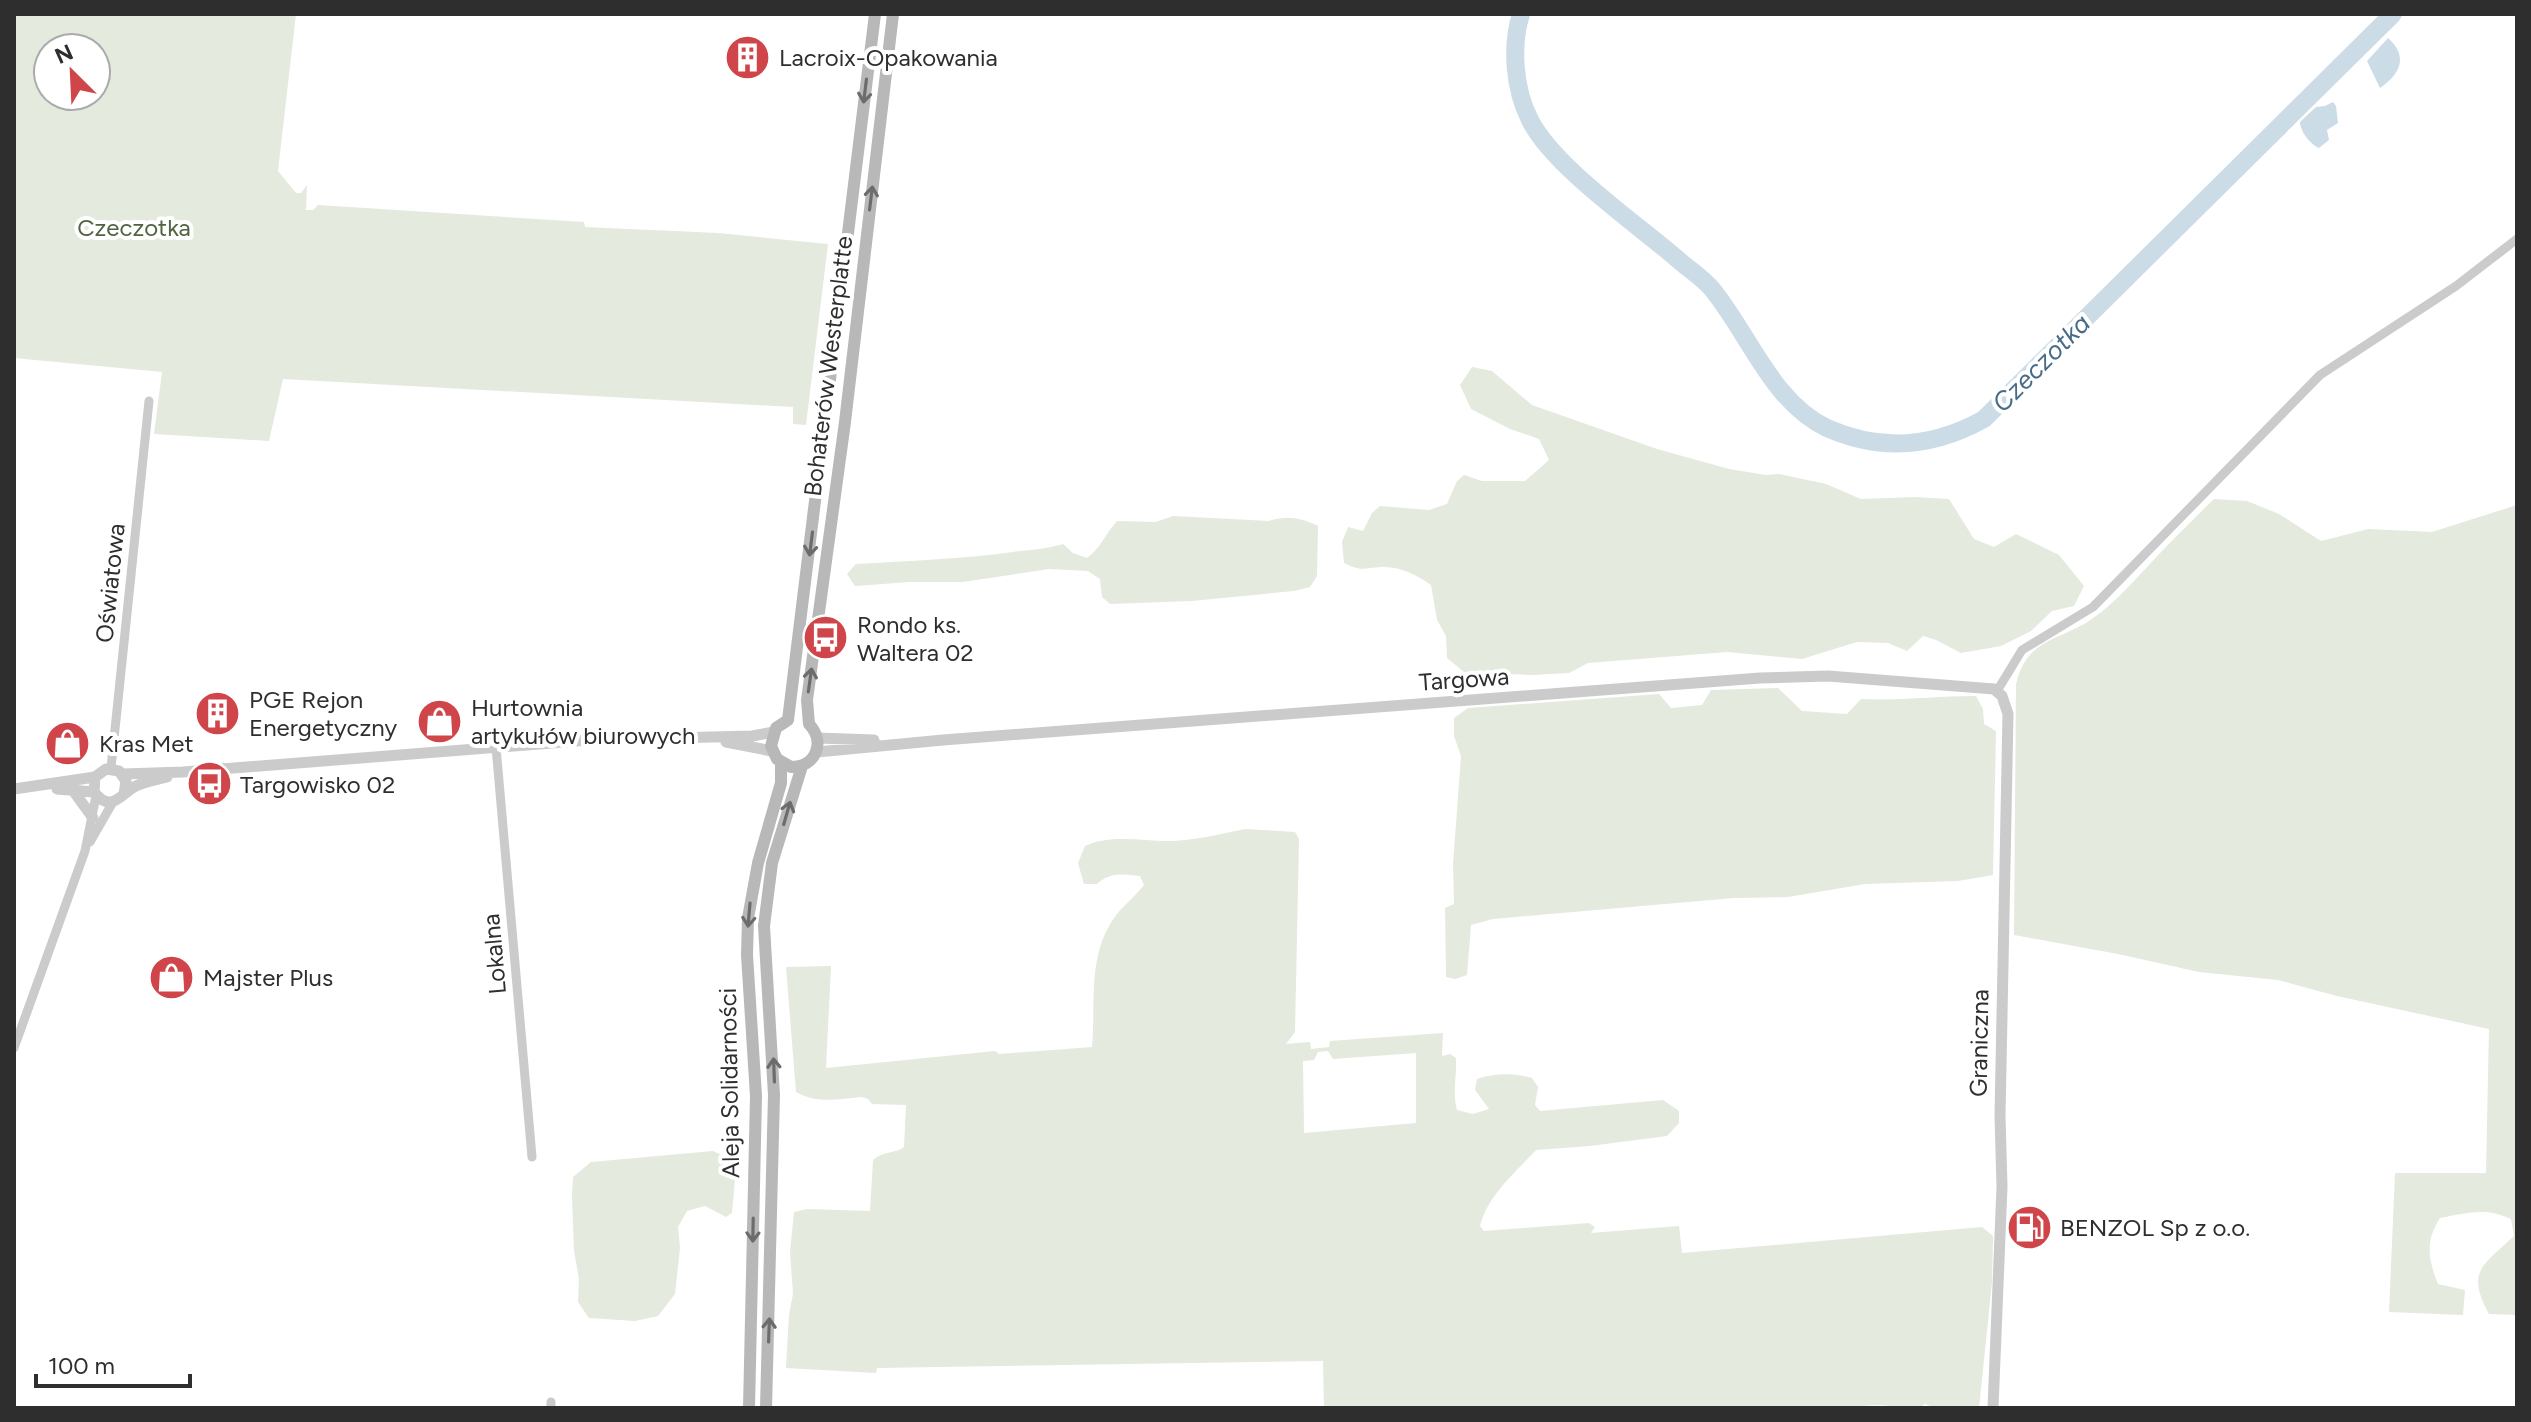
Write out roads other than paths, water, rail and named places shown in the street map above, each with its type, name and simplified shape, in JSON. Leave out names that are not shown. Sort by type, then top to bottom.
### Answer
[{"type":"main road","name":"Bohaterów Westerplatte","points":[[788,720],[875,14]]},
{"type":"main road","name":"Bohaterów Westerplatte","points":[[809,724],[807,700],[845,422],[893,14]]},
{"type":"main road","points":[[788,720],[809,724],[818,738],[817,752],[802,766],[791,767],[781,762],[772,751],[774,732],[788,720]]},
{"type":"main road","name":"Aleja Solidarności","points":[[749,1408],[756,1096],[747,955],[748,918],[758,863],[781,783],[781,762]]},
{"type":"main road","name":"Aleja Solidarności","points":[[766,1408],[774,1095],[764,926],[772,863],[802,766]]},
{"type":"street","points":[[1994,689],[2022,650],[2093,607],[2320,375],[2456,286],[2517,239]]},
{"type":"street","name":"Oświatowa","points":[[111,768],[149,401]]},
{"type":"street","name":"Targowa","points":[[817,752],[1783,677],[1828,676],[1994,689]]},
{"type":"street","name":"Graniczna","points":[[1993,1408],[2002,1187],[2000,1116],[2008,714],[1994,689]]},
{"type":"street","points":[[14,789],[95,777],[102,770],[111,768],[123,774],[183,772],[496,747],[682,736],[752,736],[774,732]]},
{"type":"street","points":[[682,736],[772,751]]},
{"type":"street","name":"Targowa","points":[[818,738],[943,740]]},
{"type":"street","name":"Lokalna","points":[[496,747],[532,1157]]},
{"type":"street","points":[[85,851],[113,802],[143,783],[183,772]]},
{"type":"street","points":[[123,774],[127,786],[124,794]]},
{"type":"street","points":[[14,1048],[85,851],[93,818],[95,777]]},
{"type":"street","points":[[37,787],[72,789],[113,802]]},
{"type":"street","points":[[72,789],[93,818]]},
{"type":"waterway","name":"Czeczotka","points":[[1521,14],[1515,53],[1520,95],[1530,120],[1556,156],[1708,285],[1791,402],[1827,428],[1847,436],[1887,443],[1946,436],[1984,419],[2393,14]]},
{"type":"place","name":"Lacroix-Opakowania","points":[[748,57]]},
{"type":"place","name":"Rondo ks. Waltera 02","points":[[826,638]]},
{"type":"place","name":"PGE Rejon Energetyczny","points":[[218,713]]},
{"type":"place","name":"Hurtownia artykułów biurowych","points":[[440,721]]},
{"type":"place","name":"Kras Met","points":[[68,743]]},
{"type":"place","name":"Targowisko 02","points":[[209,784]]},
{"type":"place","name":"Majster Plus","points":[[172,977]]},
{"type":"place","name":"BENZOL Sp z o.o.","points":[[2029,1227]]}]
